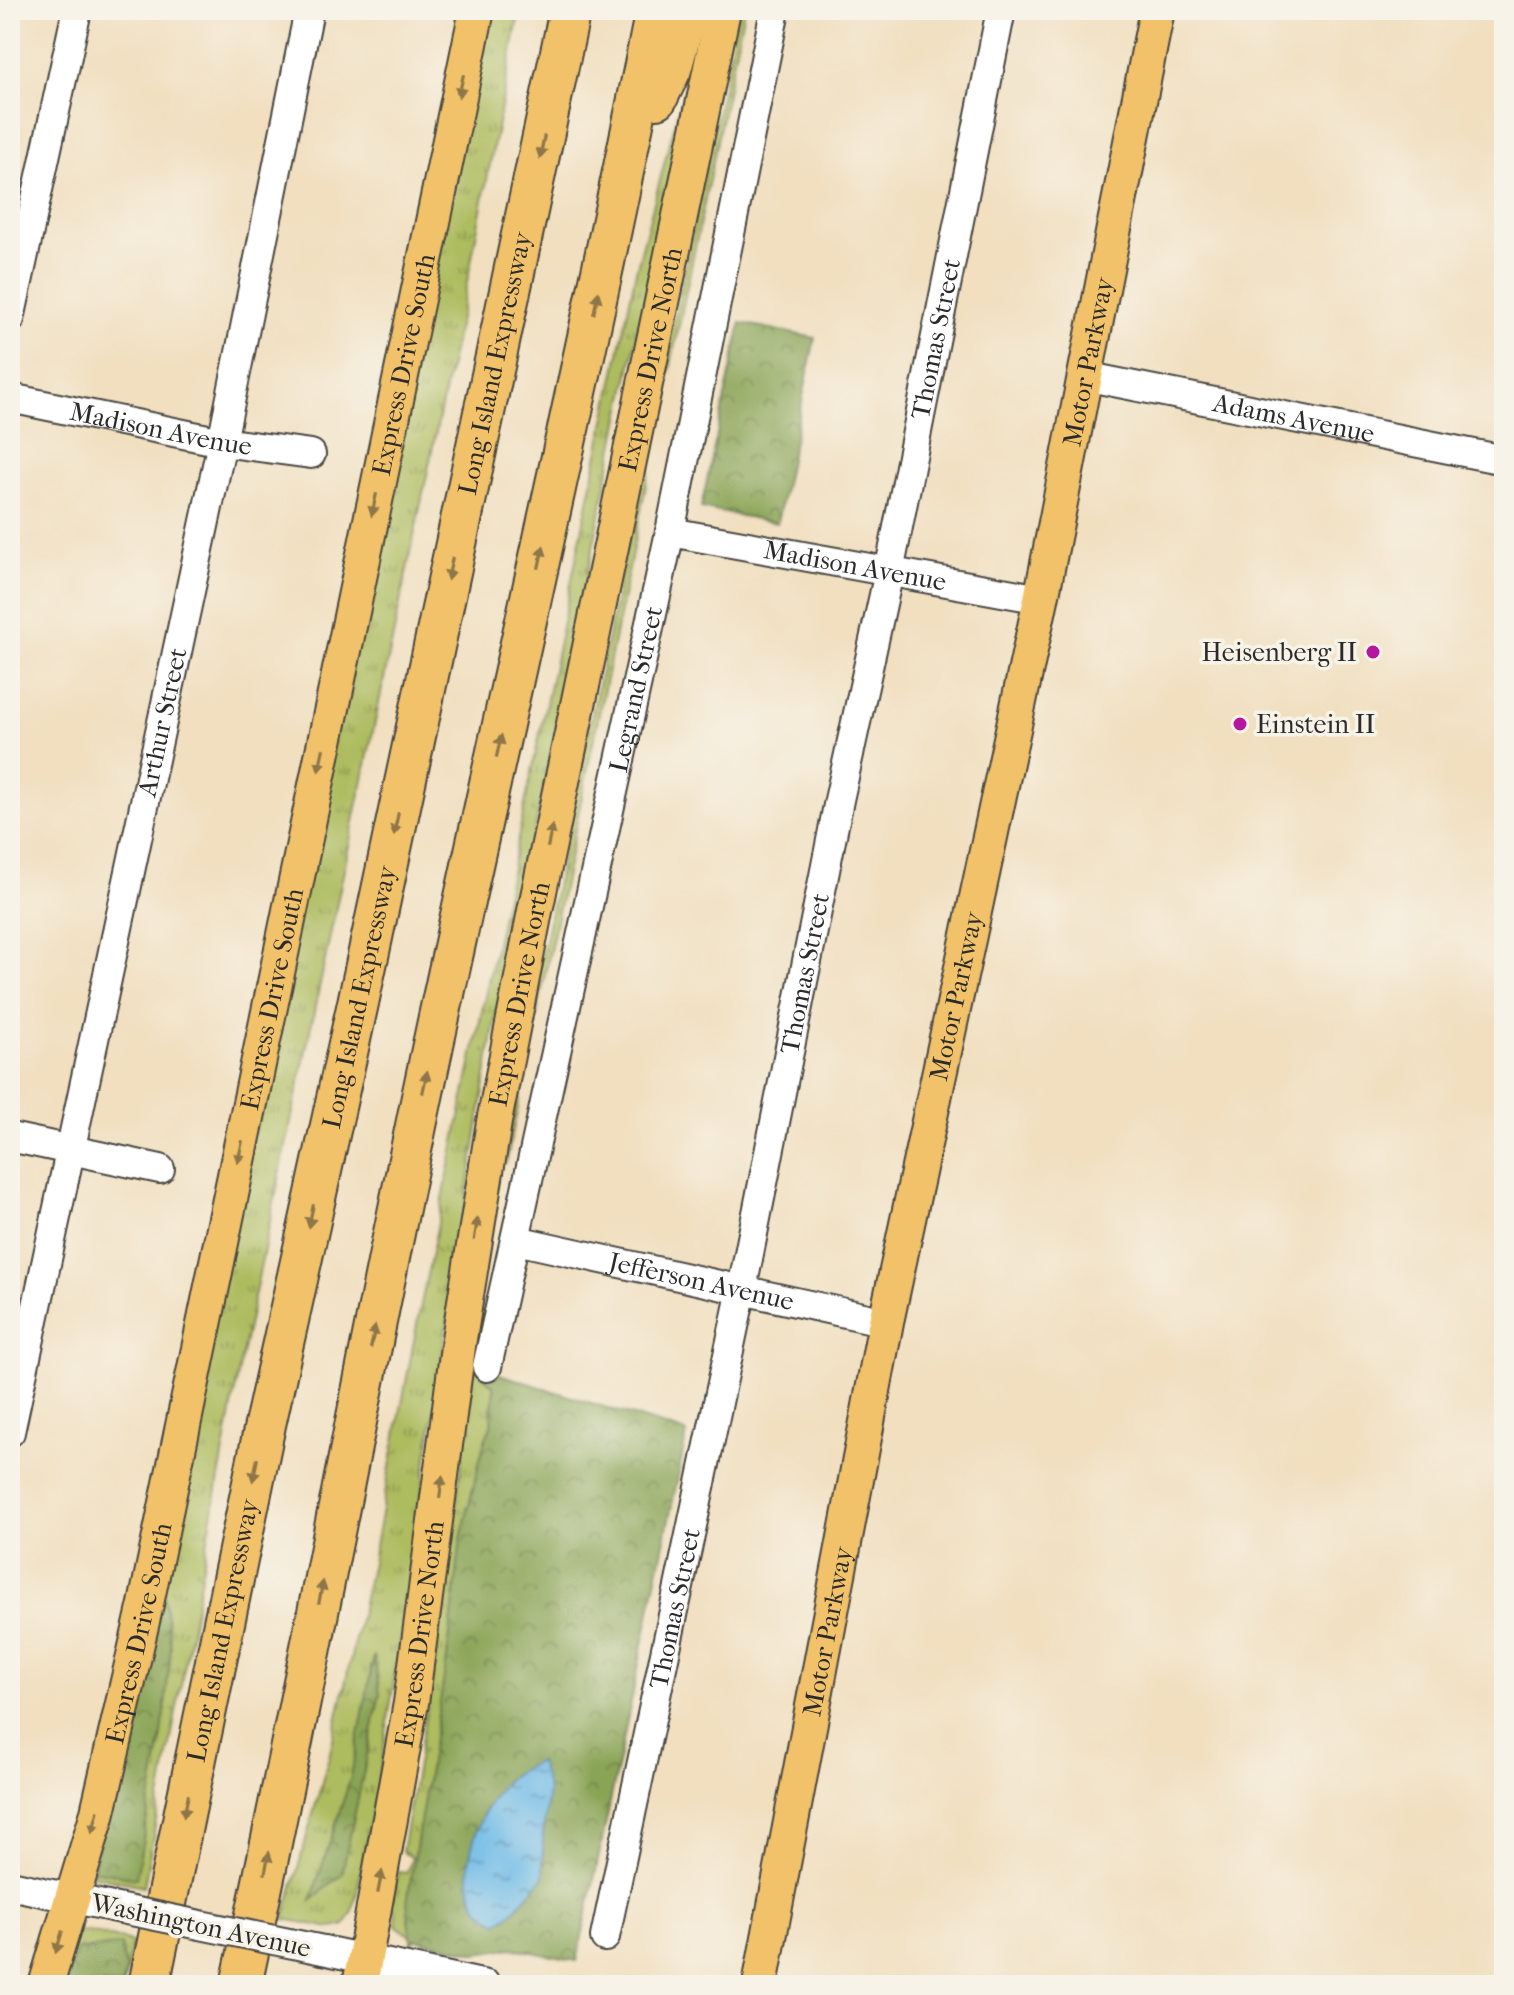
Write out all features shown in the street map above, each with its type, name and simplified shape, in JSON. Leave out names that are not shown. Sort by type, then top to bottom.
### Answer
[{"type":"highway","points":[[559,71],[562,10]]},
{"type":"highway","name":"Long Island Expressway","points":[[149,1985],[268,1410],[570,10]]},
{"type":"highway","points":[[241,1985],[435,1032],[626,163],[656,10]]},
{"type":"highway","points":[[626,163],[671,69],[687,10]]},
{"type":"main road","name":"Express Drive South","points":[[46,1985],[97,1816],[146,1604],[477,10]]},
{"type":"main road","name":"Express Drive North","points":[[363,1972],[414,1688],[461,1324],[494,1122],[538,895],[723,10]]},
{"type":"main road","name":"Motor Parkway","points":[[760,1985],[886,1322],[1041,599],[1157,10]]},
{"type":"street","points":[[10,319],[77,10]]},
{"type":"street","name":"Arthur Street","points":[[10,1432],[222,442],[309,10]]},
{"type":"street","name":"Legrand Street","points":[[487,1367],[670,532],[775,10]]},
{"type":"street","name":"Thomas Street","points":[[605,1937],[742,1289],[1001,10]]},
{"type":"street","name":"Adams Avenue","points":[[1084,376],[1504,460]]},
{"type":"street","name":"Madison Avenue","points":[[10,398],[222,442],[311,454]]},
{"type":"street","name":"Madison Avenue","points":[[670,532],[1041,599]]},
{"type":"street","points":[[10,1137],[160,1169]]},
{"type":"street","name":"Jefferson Avenue","points":[[516,1240],[886,1322]]},
{"type":"street","name":"Washington Avenue","points":[[10,1885],[323,1950],[363,1972],[486,1985]]},
{"type":"green space","points":[[488,10],[520,10],[462,308],[240,1364],[144,1886],[91,1875]]},
{"type":"green space","points":[[739,10],[744,10],[506,1164],[516,1079]]},
{"type":"green space","points":[[703,16],[494,1026],[382,1761],[353,1911],[345,1925],[332,1928],[284,1919],[330,1753],[372,1562],[418,1319],[636,271]]},
{"type":"green space","points":[[741,323],[815,338],[777,523],[701,508]]},
{"type":"green space","points":[[474,1366],[494,1387],[491,1427],[484,1443],[461,1539],[415,1939],[397,1926],[395,1910],[390,1908],[398,1872],[407,1873],[412,1857],[402,1852],[437,1649]]},
{"type":"green space","points":[[474,1366],[687,1433],[577,1961],[513,1948],[477,1953],[415,1939],[412,1944],[407,1902],[448,1653],[461,1539],[484,1443],[491,1427],[494,1387]]},
{"type":"green space","points":[[162,1581],[171,1648],[162,1735],[136,1878],[93,1870]]},
{"type":"green space","points":[[374,1655],[380,1694],[342,1874],[311,1900],[351,1777]]},
{"type":"green space","points":[[85,1931],[132,1942],[124,1985],[55,1985],[77,1932]]},
{"type":"green space","points":[[121,1945],[126,1971],[122,1985],[66,1985],[77,1950]]},
{"type":"water","points":[[539,1761],[548,1790],[543,1835],[543,1878],[512,1913],[497,1923],[478,1907],[471,1892],[470,1857],[474,1838],[481,1819],[500,1788],[511,1776]]},
{"type":"place","name":"Heisenberg II","points":[[1373,652]]},
{"type":"place","name":"Einstein II","points":[[1240,724]]}]
